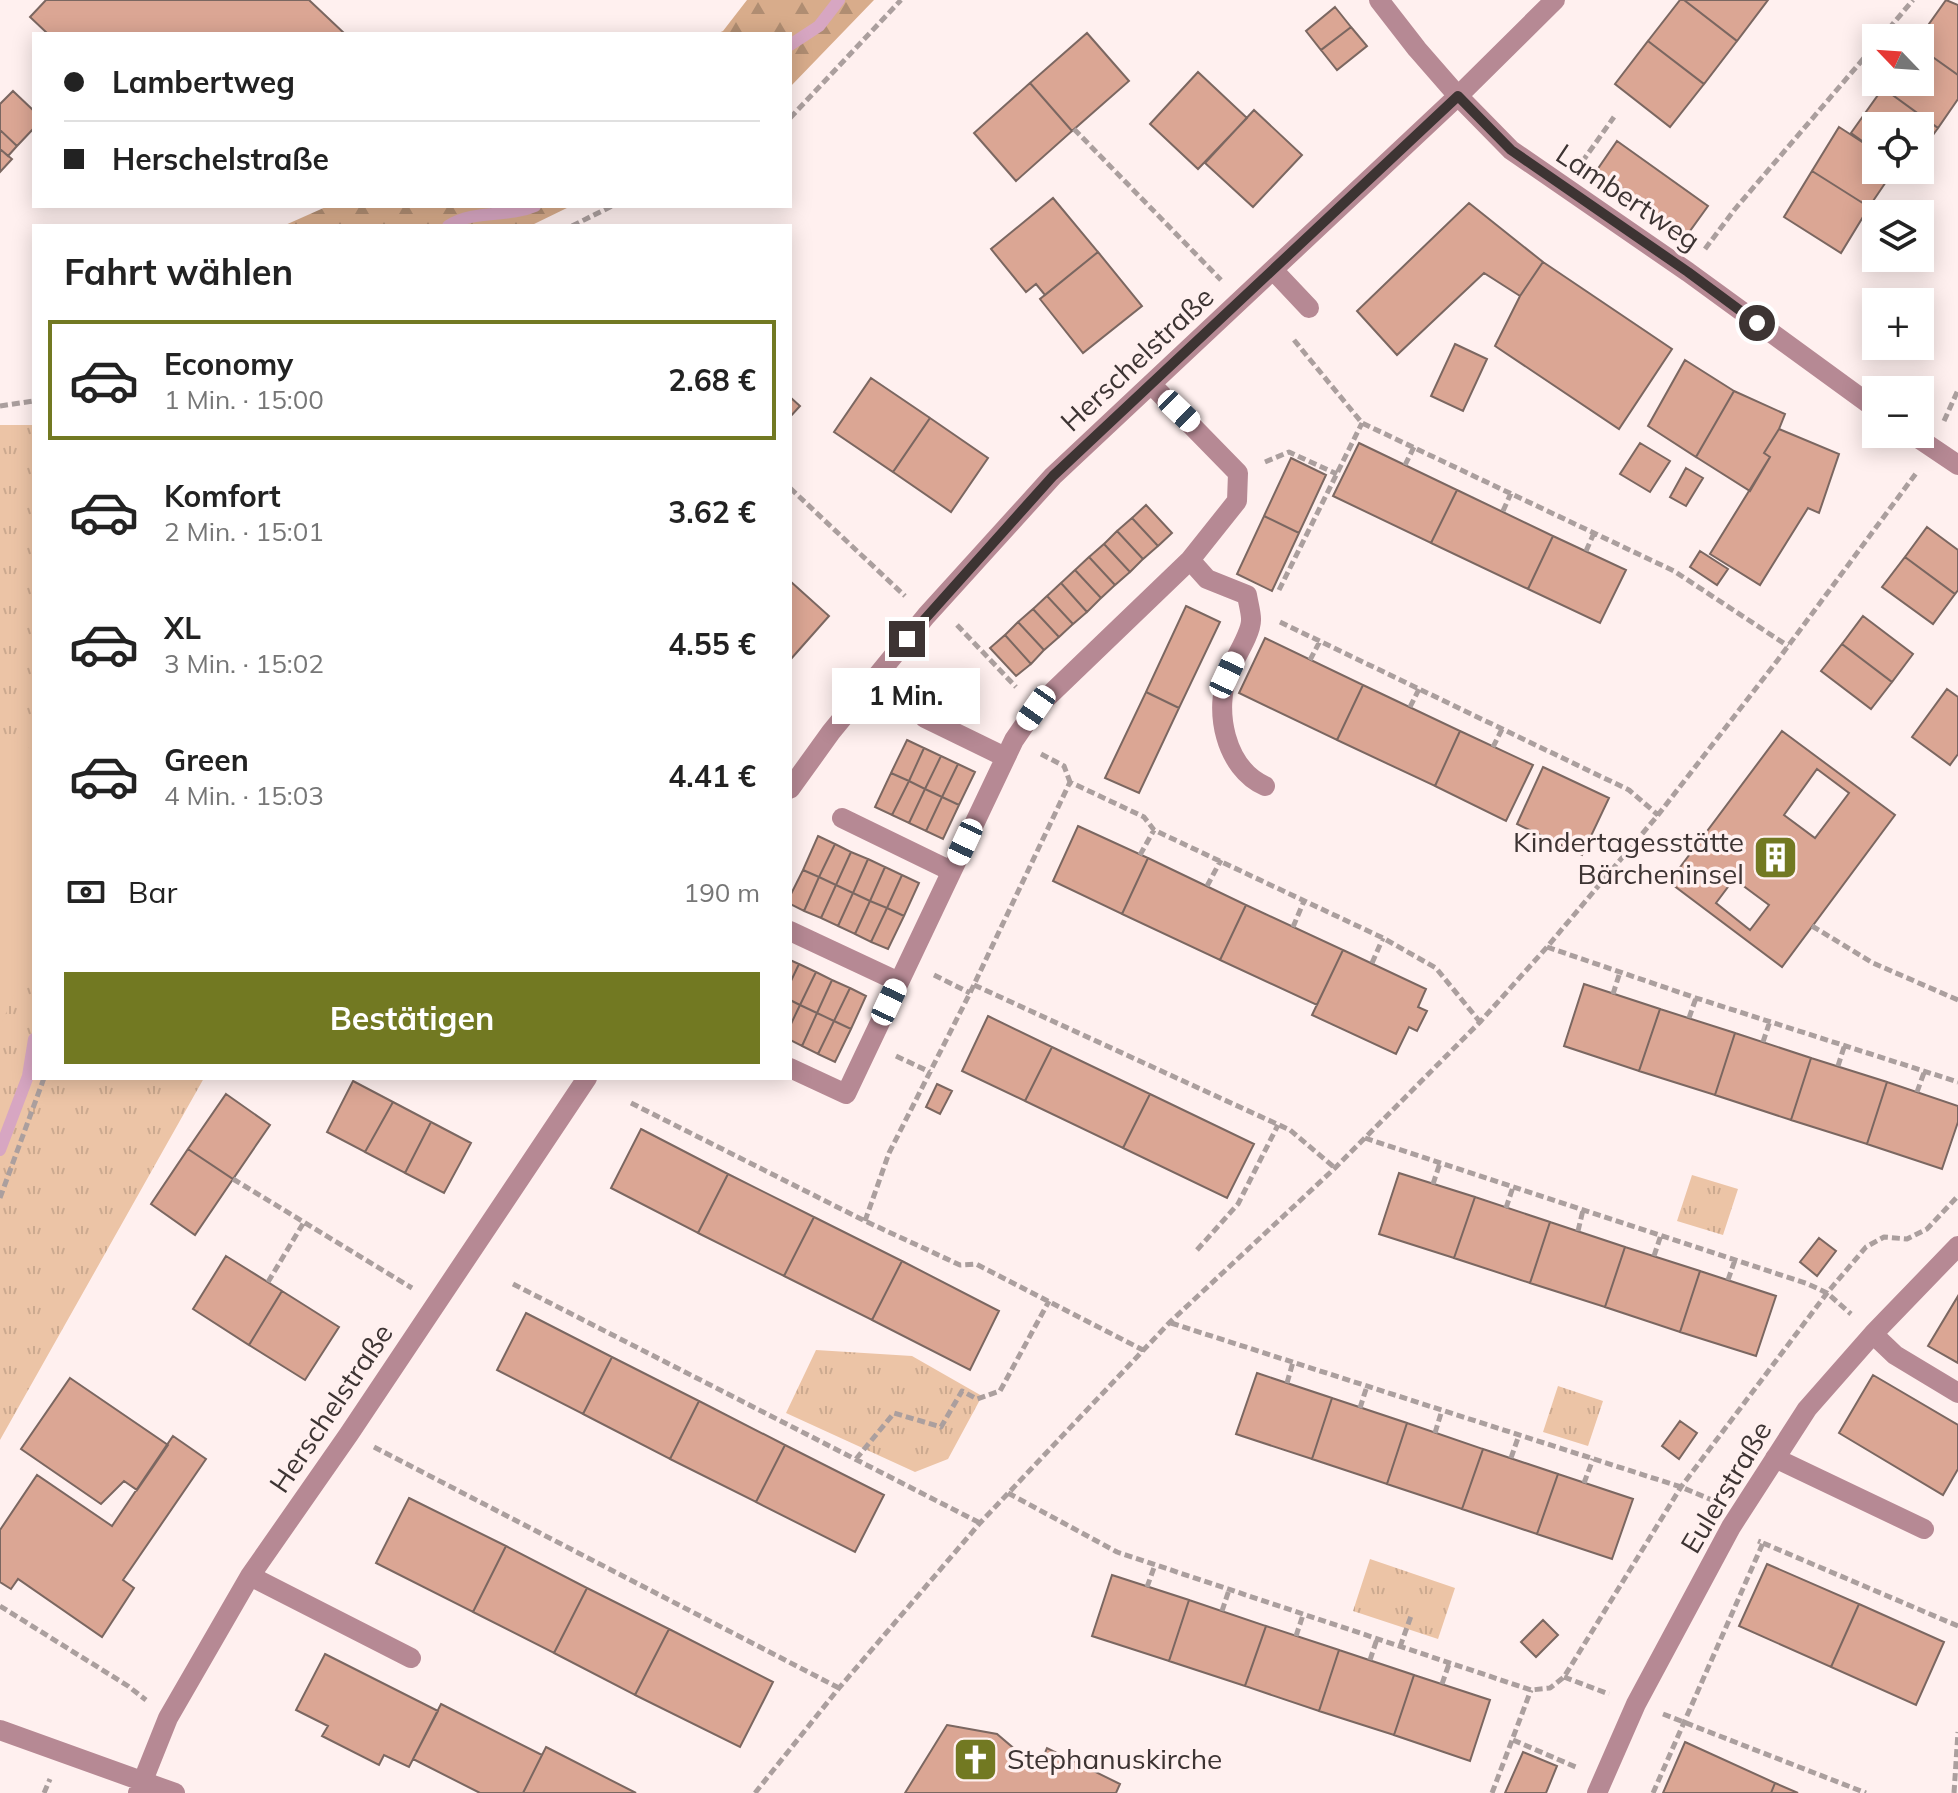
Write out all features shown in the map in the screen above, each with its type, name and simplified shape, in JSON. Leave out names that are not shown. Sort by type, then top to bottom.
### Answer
[{"type":"street","name":"Lambertweg","points":[[1379,0],[1458,96],[1511,150],[1688,272],[1862,399]]},
{"type":"street","name":"Herschelstraße","points":[[792,786],[831,732],[932,610],[1053,476],[1458,96],[1555,0]]},
{"type":"street","points":[[1273,270],[1309,308]]},
{"type":"street","points":[[792,1069],[846,1094],[1010,748],[1036,708],[1190,560],[1237,501],[1238,473],[1151,384]]},
{"type":"street","points":[[1934,449],[1958,465]]},
{"type":"street","points":[[1190,560],[1207,579],[1247,595],[1252,622],[1227,675],[1222,715],[1238,766],[1252,780],[1265,786]]},
{"type":"street","points":[[925,718],[1010,748]]},
{"type":"street","points":[[842,818],[951,871]]},
{"type":"street","points":[[792,932],[899,982]]},
{"type":"street","name":"Herschelstraße","points":[[140,1788],[168,1718],[250,1576],[349,1434],[586,1080]]},
{"type":"street","name":"Eulerstraße","points":[[1600,1786],[1636,1704],[1735,1520],[1807,1409],[1873,1334],[1958,1246]]},
{"type":"street","points":[[1873,1334],[1895,1355],[1958,1393]]},
{"type":"street","points":[[1775,1458],[1924,1529]]},
{"type":"street","points":[[250,1576],[411,1658]]},
{"type":"street","points":[[0,1730],[140,1788],[175,1793]]},
{"type":"path","points":[[792,116],[901,0]]},
{"type":"path","points":[[1893,24],[1913,0]]},
{"type":"path","points":[[1688,272],[1735,209],[1862,60]]},
{"type":"path","points":[[1563,187],[1614,117]]},
{"type":"path","points":[[1074,129],[1241,301]]},
{"type":"path","points":[[576,224],[608,208]]},
{"type":"path","points":[[1294,340],[1362,423],[1674,571],[1788,646]]},
{"type":"path","points":[[0,406],[32,401]]},
{"type":"path","points":[[1273,601],[1362,423]]},
{"type":"path","points":[[1405,465],[1414,447]]},
{"type":"path","points":[[755,1793],[839,1688],[1008,1493],[1170,1322],[1335,1168],[1480,1022],[1547,947],[1658,815],[1934,449]]},
{"type":"path","points":[[1289,452],[1337,474]]},
{"type":"path","points":[[792,490],[932,610],[1036,708]]},
{"type":"path","points":[[1503,511],[1511,493]]},
{"type":"path","points":[[1586,551],[1594,533]]},
{"type":"path","points":[[1270,617],[1629,790],[1658,815]]},
{"type":"path","points":[[1310,660],[1320,641]]},
{"type":"path","points":[[1410,707],[1419,689]]},
{"type":"path","points":[[1493,747],[1502,729]]},
{"type":"path","points":[[1010,748],[1064,766],[1070,782],[1144,817],[1154,830],[1383,938],[1436,968],[1480,1022]]},
{"type":"path","points":[[865,1221],[889,1153],[974,985],[1070,782]]},
{"type":"path","points":[[1140,855],[1154,830]]},
{"type":"path","points":[[1207,886],[1221,860]]},
{"type":"path","points":[[1293,927],[1304,901]]},
{"type":"path","points":[[1812,926],[1873,963],[1958,1000]]},
{"type":"path","points":[[1372,963],[1383,938]]},
{"type":"path","points":[[1547,947],[1958,1082]]},
{"type":"path","points":[[1613,994],[1620,972]]},
{"type":"path","points":[[974,985],[1290,1130],[1335,1168]]},
{"type":"path","points":[[1689,1018],[1696,998]]},
{"type":"path","points":[[1763,1042],[1770,1021]]},
{"type":"path","points":[[1838,1066],[1845,1044]]},
{"type":"path","points":[[1917,1092],[1925,1070]]},
{"type":"path","points":[[0,1198],[43,1080]]},
{"type":"path","points":[[631,1103],[865,1221],[960,1265],[976,1264],[1143,1350]]},
{"type":"path","points":[[1197,1250],[1238,1204],[1278,1125]]},
{"type":"path","points":[[1365,1138],[1827,1293],[1873,1334]]},
{"type":"path","points":[[1433,1184],[1440,1163]]},
{"type":"path","points":[[233,1179],[437,1303]]},
{"type":"path","points":[[1506,1208],[1513,1187]]},
{"type":"path","points":[[1008,1493],[1117,1552],[1531,1690],[1550,1688],[1564,1677],[1681,1487],[1827,1293],[1866,1247],[1884,1237],[1907,1239],[1927,1229],[1958,1196]]},
{"type":"path","points":[[1578,1231],[1583,1210]]},
{"type":"path","points":[[268,1282],[304,1222]]},
{"type":"path","points":[[1654,1256],[1661,1235]]},
{"type":"path","points":[[1728,1280],[1735,1260]]},
{"type":"path","points":[[513,1284],[980,1523]]},
{"type":"path","points":[[856,1459],[894,1413],[941,1427],[962,1391],[977,1399],[1000,1391],[1049,1301]]},
{"type":"path","points":[[1170,1322],[1681,1487],[1735,1520],[1763,1543],[1958,1626]]},
{"type":"path","points":[[1287,1383],[1293,1362]]},
{"type":"path","points":[[1360,1408],[1367,1386]]},
{"type":"path","points":[[1435,1433],[1442,1410]]},
{"type":"path","points":[[349,1434],[839,1688]]},
{"type":"path","points":[[1511,1458],[1519,1435]]},
{"type":"path","points":[[1584,1483],[1593,1459]]},
{"type":"path","points":[[1653,1793],[1763,1543]]},
{"type":"path","points":[[1147,1587],[1155,1565]]},
{"type":"path","points":[[1222,1611],[1229,1590]]},
{"type":"path","points":[[0,1606],[128,1686],[168,1718]]},
{"type":"path","points":[[1296,1636],[1303,1615]]},
{"type":"path","points":[[1400,1647],[1411,1616]]},
{"type":"path","points":[[1370,1660],[1377,1639]]},
{"type":"path","points":[[1442,1684],[1449,1664]]},
{"type":"path","points":[[1564,1677],[1866,1793]]},
{"type":"path","points":[[1492,1793],[1531,1690]]},
{"type":"path","points":[[1954,1793],[1958,1732]]},
{"type":"path","points":[[1513,1740],[1600,1786]]},
{"type":"green space","points":[[747,0],[874,0],[792,85],[792,32],[721,32]]},
{"type":"green space","points":[[324,208],[567,208],[534,224],[288,224]]},
{"type":"green space","points":[[0,425],[32,425],[32,1080],[203,1080],[0,1440]]},
{"type":"green space","points":[[0,735],[32,749],[32,953],[0,1027]]},
{"type":"green space","points":[[1692,1175],[1738,1189],[1723,1235],[1677,1221]]},
{"type":"green space","points":[[816,1350],[912,1356],[982,1396],[948,1459],[915,1472],[786,1413]]},
{"type":"green space","points":[[1558,1386],[1603,1401],[1588,1446],[1543,1432]]},
{"type":"green space","points":[[1370,1559],[1455,1588],[1438,1639],[1353,1611]]},
{"type":"building","points":[[46,0],[309,0],[343,32],[46,32],[30,17]]},
{"type":"building","points":[[1680,0],[1737,41],[1704,84],[1648,41]]},
{"type":"building","points":[[1684,0],[1768,0],[1737,41]]},
{"type":"building","points":[[1946,0],[1958,5],[1958,75],[1934,58],[1934,24],[1929,24]]},
{"type":"building","points":[[1335,7],[1351,27],[1321,50],[1306,31]]},
{"type":"building","points":[[1351,27],[1367,46],[1337,70],[1321,50]]},
{"type":"building","points":[[1087,33],[1129,81],[1072,131],[1030,83]]},
{"type":"building","points":[[1648,41],[1704,84],[1670,127],[1615,84]]},
{"type":"building","points":[[1934,58],[1958,75],[1958,99],[1938,128],[1934,125],[1934,112],[1916,112],[1894,96],[1934,96]]},
{"type":"building","points":[[1198,72],[1247,118],[1198,169],[1150,124]]},
{"type":"building","points":[[1030,83],[1072,131],[1016,181],[974,133]]},
{"type":"building","points":[[13,91],[32,109],[32,130],[17,146],[0,130],[0,104]]},
{"type":"building","points":[[1877,96],[1894,96],[1916,112],[1866,112]]},
{"type":"building","points":[[1254,110],[1302,155],[1253,207],[1205,163]]},
{"type":"building","points":[[1862,118],[1862,141],[1851,133]]},
{"type":"building","points":[[1839,127],[1862,142],[1862,184],[1885,184],[1874,200],[1862,200],[1862,203],[1812,171]]},
{"type":"building","points":[[0,130],[17,146],[8,156],[0,149]]},
{"type":"building","points":[[1617,141],[1708,206],[1687,235],[1597,170]]},
{"type":"building","points":[[0,149],[12,159],[0,172]]},
{"type":"building","points":[[1812,171],[1862,203],[1862,218],[1841,253],[1784,217]]},
{"type":"building","points":[[1053,198],[1098,252],[1045,295],[1036,284],[1026,292],[991,249]]},
{"type":"building","points":[[1469,203],[1543,262],[1520,296],[1484,273],[1397,355],[1357,311]]},
{"type":"building","points":[[1098,252],[1142,306],[1083,353],[1040,299]]},
{"type":"building","points":[[1543,262],[1672,349],[1619,429],[1495,346],[1520,296]]},
{"type":"building","points":[[1455,344],[1487,359],[1463,411],[1431,396]]},
{"type":"building","points":[[1685,360],[1734,391],[1696,457],[1648,426]]},
{"type":"building","points":[[871,378],[930,418],[893,472],[834,432]]},
{"type":"building","points":[[1734,391],[1785,414],[1764,453],[1770,457],[1750,491],[1696,457]]},
{"type":"building","points":[[792,399],[800,406],[792,415]]},
{"type":"building","points":[[930,418],[988,458],[951,512],[893,472]]},
{"type":"building","points":[[1779,429],[1839,454],[1819,513],[1808,508],[1760,585],[1710,554],[1770,457],[1764,453]]},
{"type":"building","points":[[1359,443],[1457,490],[1431,543],[1333,496]]},
{"type":"building","points":[[1640,443],[1670,461],[1650,492],[1620,474]]},
{"type":"building","points":[[1291,458],[1326,475],[1299,533],[1264,516]]},
{"type":"building","points":[[1686,468],[1703,478],[1686,506],[1670,497]]},
{"type":"building","points":[[1457,490],[1553,536],[1528,589],[1431,543]]},
{"type":"building","points":[[1146,505],[1172,533],[1158,546],[1132,518]]},
{"type":"building","points":[[1264,516],[1299,533],[1272,591],[1237,574]]},
{"type":"building","points":[[1132,518],[1158,546],[1143,559],[1117,531]]},
{"type":"building","points":[[1927,527],[1958,550],[1958,590],[1955,594],[1905,557]]},
{"type":"building","points":[[1117,531],[1143,559],[1130,572],[1104,544]]},
{"type":"building","points":[[1553,536],[1626,570],[1600,623],[1528,589]]},
{"type":"building","points":[[1104,544],[1130,572],[1115,585],[1089,557]]},
{"type":"building","points":[[1700,551],[1728,569],[1717,585],[1690,567]]},
{"type":"building","points":[[1089,557],[1115,585],[1101,598],[1075,570]]},
{"type":"building","points":[[1905,557],[1955,594],[1933,624],[1882,587]]},
{"type":"building","points":[[1075,570],[1101,598],[1087,612],[1061,583]]},
{"type":"building","points":[[792,583],[829,616],[792,658]]},
{"type":"building","points":[[1061,583],[1087,612],[1073,624],[1047,596]]},
{"type":"building","points":[[1047,596],[1073,624],[1059,637],[1033,609]]},
{"type":"building","points":[[1186,606],[1220,622],[1179,708],[1146,692]]},
{"type":"building","points":[[1033,609],[1059,637],[1044,650],[1018,622]]},
{"type":"building","points":[[1863,616],[1913,654],[1892,682],[1842,644]]},
{"type":"building","points":[[1018,622],[1044,650],[1031,664],[1005,635]]},
{"type":"building","points":[[1005,635],[1031,664],[1016,676],[990,648]]},
{"type":"building","points":[[1265,638],[1363,685],[1337,740],[1239,693]]},
{"type":"building","points":[[1842,644],[1892,682],[1871,709],[1821,671]]},
{"type":"building","points":[[1363,685],[1460,731],[1435,786],[1337,740]]},
{"type":"building","points":[[1947,689],[1958,697],[1958,754],[1950,765],[1912,737]]},
{"type":"building","points":[[1146,692],[1179,708],[1139,793],[1105,778]]},
{"type":"building","points":[[1460,731],[1533,765],[1506,821],[1435,786]]},
{"type":"building","name":"Kindertagesstätte Bärcheninsel","points":[[1782,731],[1895,815],[1782,967],[1669,882]],"holes":[[[1817,769],[1849,793],[1815,838],[1784,815]],[[1734,879],[1769,905],[1750,930],[1716,903]]]},
{"type":"building","points":[[907,740],[924,748],[909,781],[891,773]]},
{"type":"building","points":[[924,748],[941,756],[925,789],[909,781]]},
{"type":"building","points":[[941,756],[958,764],[942,797],[925,789]]},
{"type":"building","points":[[958,764],[975,772],[959,805],[942,797]]},
{"type":"building","points":[[1543,767],[1609,798],[1582,855],[1517,824]]},
{"type":"building","points":[[891,773],[909,781],[892,815],[875,807]]},
{"type":"building","points":[[909,781],[925,789],[909,823],[892,815]]},
{"type":"building","points":[[925,789],[942,797],[926,831],[909,823]]},
{"type":"building","points":[[942,797],[959,805],[943,839],[926,831]]},
{"type":"building","points":[[1078,826],[1148,858],[1122,914],[1053,881]]},
{"type":"building","points":[[818,836],[835,844],[819,877],[803,870]]},
{"type":"building","points":[[835,844],[851,852],[836,885],[819,877]]},
{"type":"building","points":[[851,852],[868,859],[853,893],[836,885]]},
{"type":"building","points":[[1148,858],[1246,905],[1220,960],[1122,914]]},
{"type":"building","points":[[868,859],[885,867],[870,901],[853,893]]},
{"type":"building","points":[[885,867],[902,875],[887,908],[870,901]]},
{"type":"building","points":[[803,870],[819,877],[804,911],[792,905],[792,892]]},
{"type":"building","points":[[902,875],[919,883],[904,916],[887,908]]},
{"type":"building","points":[[819,877],[836,885],[821,918],[804,911]]},
{"type":"building","points":[[836,885],[853,893],[838,926],[821,918]]},
{"type":"building","points":[[853,893],[870,901],[855,934],[838,926]]},
{"type":"building","points":[[870,901],[887,908],[871,942],[855,934]]},
{"type":"building","points":[[1246,905],[1343,950],[1317,1005],[1220,960]]},
{"type":"building","points":[[887,908],[904,916],[888,949],[871,942]]},
{"type":"building","points":[[1343,950],[1426,989],[1418,1007],[1427,1011],[1417,1031],[1409,1027],[1396,1054],[1312,1015]]},
{"type":"building","points":[[792,961],[799,964],[792,979]]},
{"type":"building","points":[[799,964],[816,972],[800,1005],[792,1001],[792,979]]},
{"type":"building","points":[[816,972],[832,980],[817,1013],[800,1005]]},
{"type":"building","points":[[832,980],[850,988],[834,1021],[817,1013]]},
{"type":"building","points":[[1584,984],[1660,1009],[1639,1071],[1564,1046]]},
{"type":"building","points":[[850,988],[866,996],[851,1029],[834,1021]]},
{"type":"building","points":[[792,1001],[800,1005],[792,1022]]},
{"type":"building","points":[[800,1005],[817,1013],[802,1046],[792,1041],[792,1022]]},
{"type":"building","points":[[1660,1009],[1735,1033],[1715,1095],[1639,1071]]},
{"type":"building","points":[[817,1013],[834,1021],[818,1054],[802,1046]]},
{"type":"building","points":[[988,1016],[1052,1047],[1025,1101],[962,1071]]},
{"type":"building","points":[[834,1021],[851,1029],[835,1062],[818,1054]]},
{"type":"building","points":[[1735,1033],[1811,1058],[1791,1120],[1715,1095]]},
{"type":"building","points":[[1052,1047],[1150,1094],[1123,1148],[1025,1101]]},
{"type":"building","points":[[1811,1058],[1887,1082],[1867,1144],[1791,1120]]},
{"type":"building","points":[[353,1081],[393,1102],[365,1152],[327,1132]]},
{"type":"building","points":[[1887,1082],[1958,1106],[1958,1122],[1942,1169],[1867,1144]]},
{"type":"building","points":[[937,1084],[952,1091],[940,1114],[926,1107]]},
{"type":"building","points":[[226,1094],[270,1125],[233,1179],[188,1149]]},
{"type":"building","points":[[1150,1094],[1254,1144],[1227,1198],[1123,1148]]},
{"type":"building","points":[[393,1102],[431,1122],[405,1173],[365,1152]]},
{"type":"building","points":[[431,1122],[471,1143],[444,1193],[405,1173]]},
{"type":"building","points":[[641,1129],[728,1174],[698,1233],[611,1188]]},
{"type":"building","points":[[188,1149],[233,1179],[195,1235],[151,1204]]},
{"type":"building","points":[[1399,1173],[1475,1197],[1454,1258],[1379,1234]]},
{"type":"building","points":[[728,1174],[814,1217],[784,1276],[698,1233]]},
{"type":"building","points":[[1475,1197],[1550,1222],[1530,1283],[1454,1258]]},
{"type":"building","points":[[814,1217],[902,1261],[872,1320],[784,1276]]},
{"type":"building","points":[[1550,1222],[1625,1247],[1605,1307],[1530,1283]]},
{"type":"building","points":[[1819,1238],[1836,1251],[1817,1276],[1800,1262]]},
{"type":"building","points":[[1625,1247],[1700,1271],[1680,1332],[1605,1307]]},
{"type":"building","points":[[226,1256],[282,1291],[249,1345],[193,1309]]},
{"type":"building","points":[[902,1261],[999,1311],[970,1370],[872,1320]]},
{"type":"building","points":[[1700,1271],[1776,1296],[1756,1356],[1680,1332]]},
{"type":"building","points":[[282,1291],[339,1327],[305,1380],[249,1345]]},
{"type":"building","points":[[1958,1296],[1958,1363],[1928,1346]]},
{"type":"building","points":[[526,1313],[612,1357],[583,1414],[497,1370]]},
{"type":"building","points":[[612,1357],[699,1401],[670,1459],[583,1414]]},
{"type":"building","points":[[1257,1373],[1332,1398],[1312,1459],[1236,1434]]},
{"type":"building","points":[[1873,1375],[1958,1425],[1958,1469],[1943,1495],[1839,1433]]},
{"type":"building","points":[[70,1378],[168,1445],[137,1490],[124,1481],[101,1504],[21,1449]]},
{"type":"building","points":[[1332,1398],[1407,1423],[1387,1484],[1312,1459]]},
{"type":"building","points":[[699,1401],[785,1445],[756,1502],[670,1459]]},
{"type":"building","points":[[1680,1421],[1697,1433],[1679,1459],[1662,1446]]},
{"type":"building","points":[[1407,1423],[1483,1449],[1462,1509],[1387,1484]]},
{"type":"building","points":[[173,1436],[206,1459],[123,1580],[134,1588],[102,1637],[18,1579],[11,1589],[0,1582],[0,1530],[37,1475],[112,1526]]},
{"type":"building","points":[[785,1445],[884,1495],[855,1552],[756,1502]]},
{"type":"building","points":[[1483,1449],[1558,1474],[1537,1534],[1462,1509]]},
{"type":"building","points":[[1558,1474],[1633,1499],[1612,1559],[1537,1534]]},
{"type":"building","points":[[409,1498],[506,1546],[473,1612],[376,1563]]},
{"type":"building","points":[[506,1546],[587,1588],[554,1653],[473,1612]]},
{"type":"building","points":[[1767,1564],[1859,1604],[1831,1667],[1739,1626]]},
{"type":"building","points":[[1112,1575],[1189,1600],[1169,1661],[1092,1636]]},
{"type":"building","points":[[587,1588],[669,1629],[635,1695],[554,1653]]},
{"type":"building","points":[[1189,1600],[1266,1626],[1245,1686],[1169,1661]]},
{"type":"building","points":[[1859,1604],[1944,1642],[1916,1705],[1831,1667]]},
{"type":"building","points":[[1543,1620],[1558,1635],[1536,1657],[1521,1642]]},
{"type":"building","points":[[1266,1626],[1339,1650],[1319,1711],[1245,1686]]},
{"type":"building","points":[[669,1629],[773,1682],[740,1747],[635,1695]]},
{"type":"building","points":[[1339,1650],[1414,1675],[1394,1735],[1319,1711]]},
{"type":"building","points":[[325,1654],[438,1711],[409,1767],[384,1755],[379,1765],[322,1736],[328,1726],[296,1710]]},
{"type":"building","points":[[1414,1675],[1490,1700],[1470,1761],[1394,1735]]},
{"type":"building","points":[[441,1704],[542,1755],[523,1793],[480,1793],[413,1759]]},
{"type":"building","name":"Stephanuskirche","points":[[947,1725],[997,1734],[1038,1769],[1047,1748],[1120,1784],[1116,1793],[905,1793]]},
{"type":"building","points":[[1685,1742],[1775,1783],[1771,1793],[1663,1793]]},
{"type":"building","points":[[546,1747],[636,1793],[523,1793]]},
{"type":"building","points":[[1523,1752],[1557,1766],[1546,1793],[1505,1793]]},
{"type":"building","points":[[1775,1783],[1798,1793],[1771,1793]]},
{"type":"waterway","points":[[792,44],[819,26],[839,0]]},
{"type":"waterway","points":[[452,224],[469,217],[530,208]]},
{"type":"waterway","points":[[0,1150],[28,1076],[32,1051]]},
{"type":"place","name":"Kindertagesstätte Bärcheninsel","points":[[1775,858]]},
{"type":"place","name":"Stephanuskirche","points":[[976,1759]]},
{"type":"route","points":[[907,639],[1053,476],[1458,96],[1511,150],[1757,323]]}]
